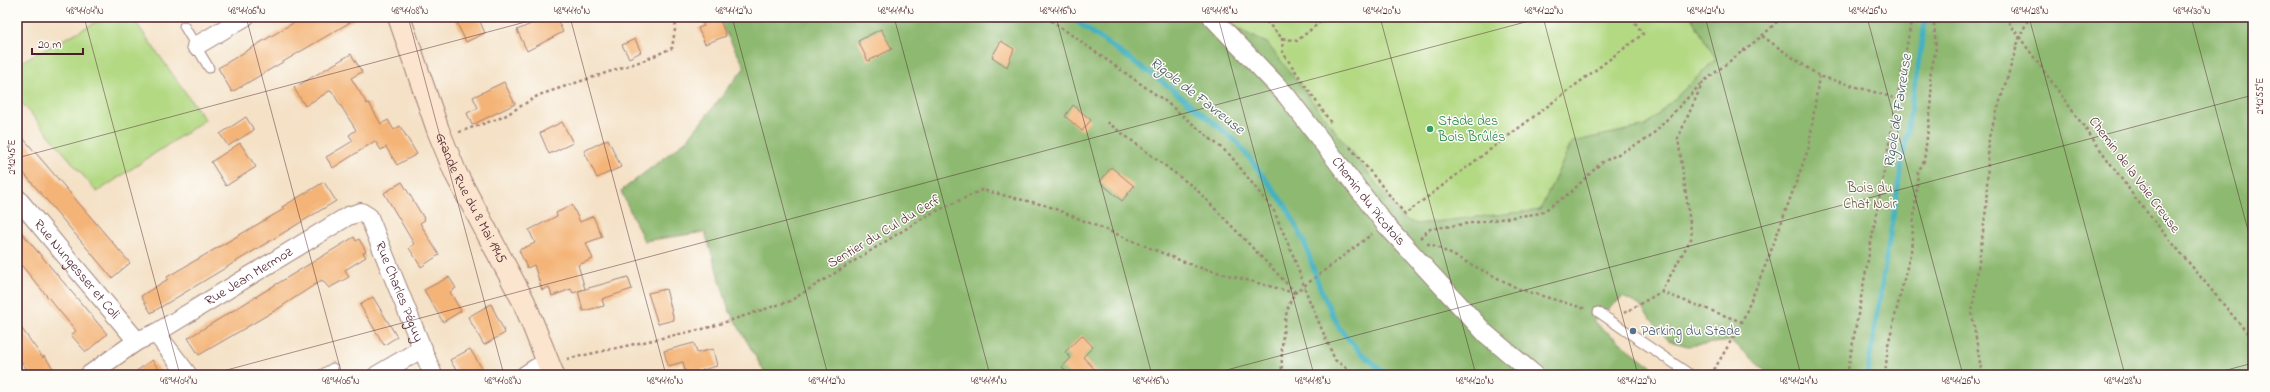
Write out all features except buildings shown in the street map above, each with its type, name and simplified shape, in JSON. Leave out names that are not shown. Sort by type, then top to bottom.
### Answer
[{"type":"main road","name":"Grande Rue du 8 Mai 1945","points":[[399,17],[442,139],[456,174],[524,302],[551,370]]},
{"type":"street","points":[[196,46],[245,17]]},
{"type":"street","name":"Chemin du Picotois","points":[[1212,17],[1286,95],[1385,224],[1410,244],[1486,334],[1535,375]]},
{"type":"street","name":"Rue Nungesser et Coli","points":[[17,198],[137,341]]},
{"type":"street","name":"Rue Jean Mermoz","points":[[89,375],[137,341],[156,333],[348,216],[361,212]]},
{"type":"street","name":"Rue Charles Péguy","points":[[361,212],[369,217],[433,375]]},
{"type":"street","points":[[156,333],[188,375]]},
{"type":"street","points":[[377,375],[423,348]]},
{"type":"street","points":[[525,375],[536,368],[551,370]]},
{"type":"lane","points":[[184,26],[209,68]]},
{"type":"lane","points":[[1598,312],[1692,375]]},
{"type":"lane","points":[[321,375],[333,368]]},
{"type":"path","points":[[442,139],[503,117],[539,95],[645,60],[672,48],[677,17]]},
{"type":"path","points":[[1046,17],[1165,101],[1230,155],[1274,211],[1304,287],[1336,360],[1356,375]]},
{"type":"path","points":[[1262,17],[1282,38],[1297,41],[1326,17]]},
{"type":"path","points":[[1350,146],[1405,214],[1643,34],[1631,17]]},
{"type":"path","points":[[1410,244],[1430,230],[1541,213],[1570,192],[1601,163],[1649,138],[1703,82],[1762,36],[1782,17]]},
{"type":"path","points":[[1847,375],[1912,17]]},
{"type":"path","points":[[1885,375],[1888,345],[1911,251],[1918,172],[1924,161],[1932,99],[1930,76],[1936,48],[1934,24],[1936,17]]},
{"type":"path","name":"Chemin de la Voie Creuse","points":[[2005,17],[2136,199],[2253,340]]},
{"type":"path","points":[[1982,375],[1972,314],[1986,209],[1989,137],[2020,36],[2029,18],[2092,17]]},
{"type":"path","points":[[1762,36],[1819,76],[1898,100]]},
{"type":"path","points":[[1282,38],[1283,53],[1335,128]]},
{"type":"path","points":[[1711,375],[1742,322],[1768,258],[1809,147],[1819,76]]},
{"type":"path","points":[[1624,313],[1661,292],[1692,237],[1678,138],[1703,82]]},
{"type":"path","points":[[1107,122],[1196,189],[1295,293]]},
{"type":"path","name":"Sentier du Cul du Cerf","points":[[551,370],[707,328],[790,301],[928,215],[982,190],[1048,206],[1194,266],[1295,293]]},
{"type":"path","points":[[1282,375],[1281,354],[1289,301],[1295,293],[1385,224]]},
{"type":"path","points":[[1410,244],[1431,244],[1519,289],[1598,312]]},
{"type":"path","points":[[1661,292],[1742,322]]},
{"type":"green space","points":[[106,17],[132,17],[205,120],[97,192],[17,97],[17,64]]},
{"type":"green space","name":"Bois du Chat Noir","points":[[717,17],[1222,17],[1227,24],[1267,43],[1404,219],[1416,224],[1540,210],[1572,142],[1646,126],[1716,59],[1691,17],[2253,17],[2253,375],[1770,375],[1731,341],[1688,346],[1669,341],[1639,305],[1623,297],[1593,321],[1662,375],[766,375],[729,310],[705,232],[644,241],[621,191],[687,140],[745,67]]},
{"type":"green space","points":[[1222,17],[1691,17],[1716,59],[1646,126],[1572,142],[1541,210],[1416,224],[1404,220]]},
{"type":"waterway","name":"Rigole de Favreuse","points":[[1070,17],[1171,88],[1237,142],[1286,206],[1304,241],[1320,288],[1339,328],[1359,351],[1387,375]]},
{"type":"waterway","name":"Rigole de Favreuse","points":[[1867,375],[1926,17]]},
{"type":"place","name":"Stade des Bois Brûlés","points":[[1430,129]]},
{"type":"place","name":"Parking du Stade","points":[[1633,331]]}]
